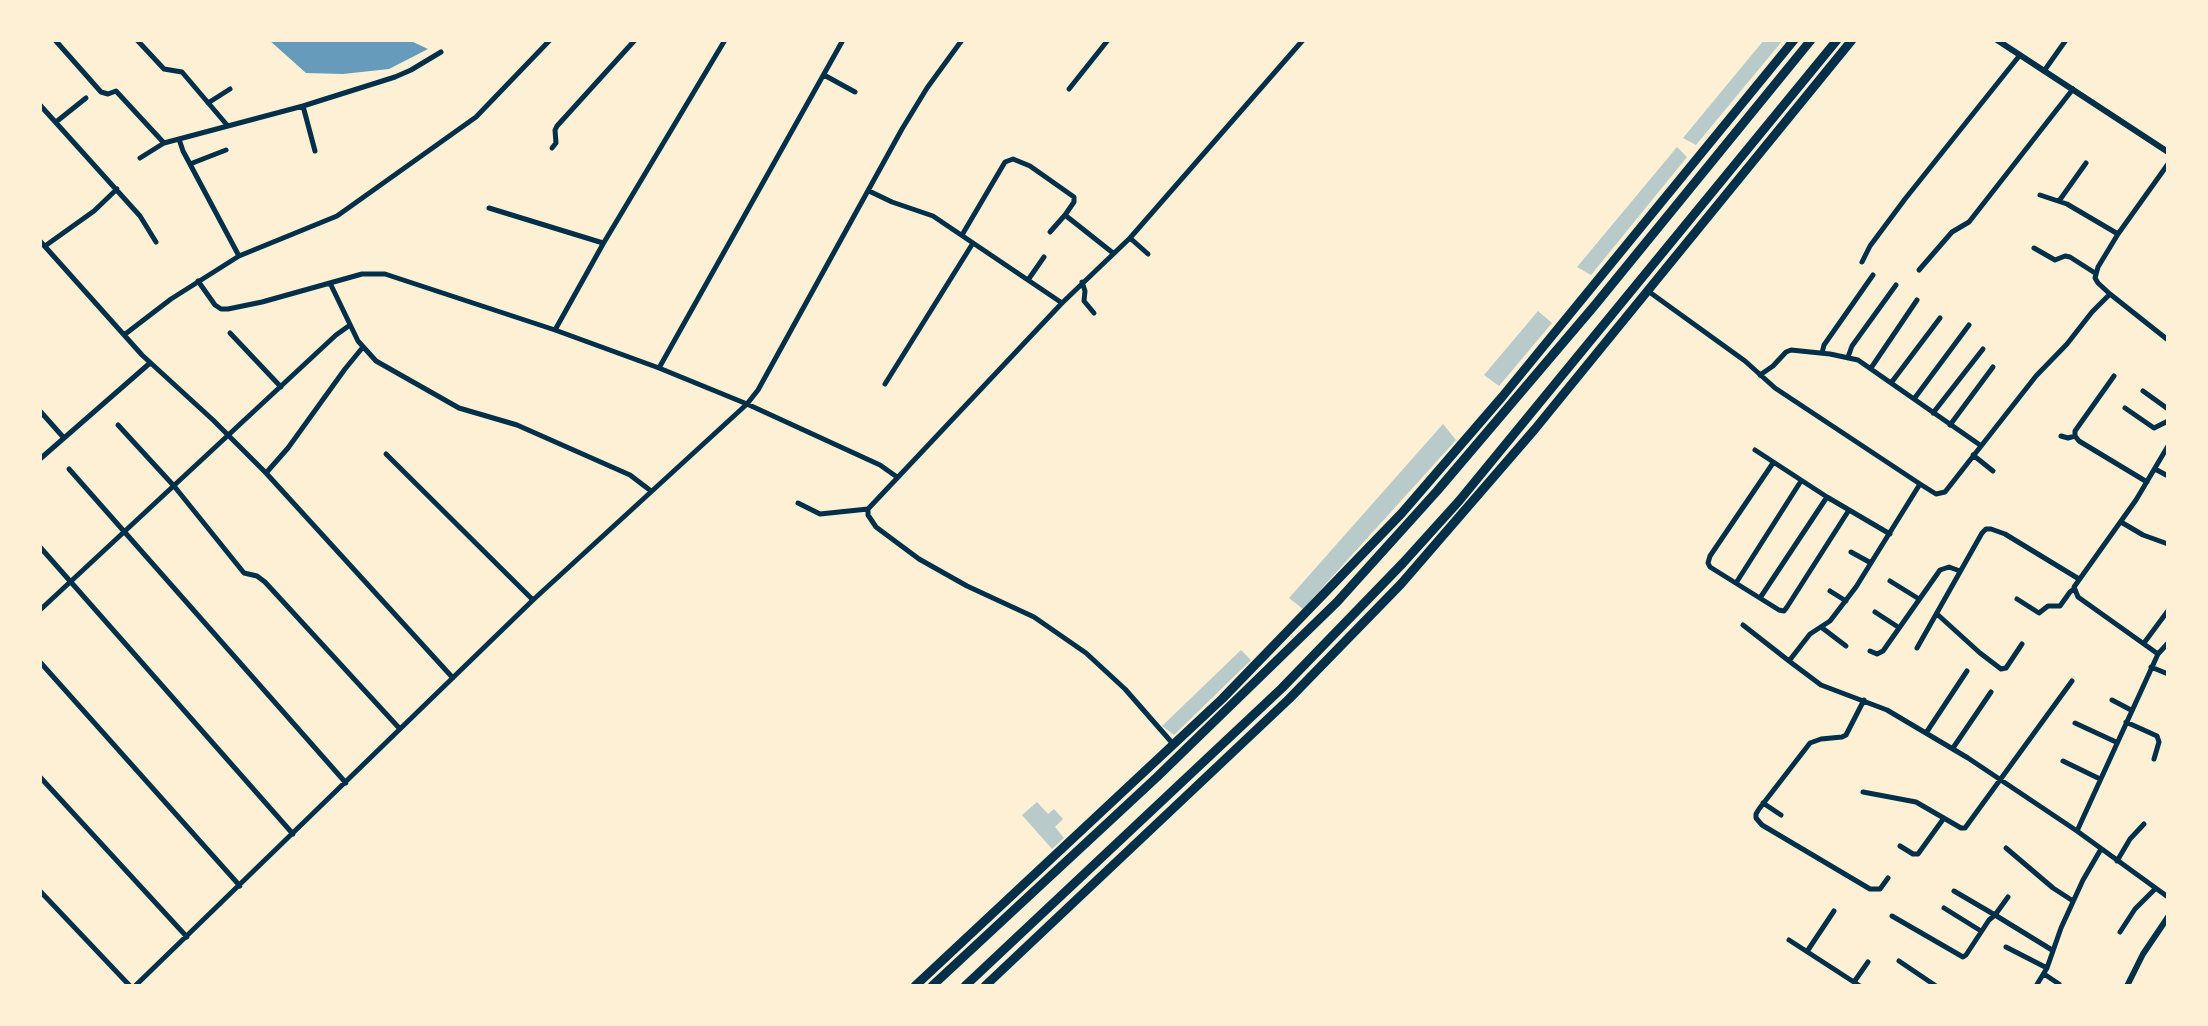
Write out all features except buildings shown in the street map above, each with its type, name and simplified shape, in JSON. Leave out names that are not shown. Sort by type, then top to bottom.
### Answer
[{"type":"highway","points":[[915,986],[1261,661],[1401,514],[1511,386],[1794,40]]},
{"type":"highway","points":[[932,986],[1157,777],[1337,602],[1437,491],[1595,305],[1811,40]]},
{"type":"highway","points":[[965,986],[1282,688],[1403,563],[1459,501],[1837,40]]},
{"type":"highway","points":[[985,986],[1289,699],[1376,610],[1525,441],[1852,40]]},
{"type":"street","points":[[55,40],[101,92],[108,94],[116,91],[164,143]]},
{"type":"street","points":[[137,40],[164,69],[182,72],[227,125]]},
{"type":"street","points":[[124,335],[198,281],[239,256],[337,216],[476,117],[550,40]]},
{"type":"street","points":[[552,148],[556,143],[557,126],[635,40]]},
{"type":"street","points":[[555,330],[725,40]]},
{"type":"street","points":[[659,368],[843,40]]},
{"type":"street","points":[[40,891],[133,986],[187,937],[533,600],[747,404],[758,390],[902,129],[962,40]]},
{"type":"street","points":[[1069,89],[1108,40]]},
{"type":"street","points":[[798,503],[820,514],[868,509],[1082,282],[1130,238],[1303,40]]},
{"type":"street","points":[[1997,40],[2167,149]]},
{"type":"street","points":[[2044,71],[2066,40]]},
{"type":"street","points":[[140,158],[164,143],[303,106],[395,77],[441,52]]},
{"type":"street","points":[[1862,262],[1870,246],[1905,199],[2020,55]]},
{"type":"street","points":[[824,75],[855,92]]},
{"type":"street","points":[[208,103],[230,89]]},
{"type":"street","points":[[1919,270],[1952,232],[1969,222],[2073,89]]},
{"type":"street","points":[[56,122],[86,98]]},
{"type":"street","points":[[40,105],[140,216],[156,242]]},
{"type":"street","points":[[303,106],[315,151]]},
{"type":"street","points":[[179,139],[239,256]]},
{"type":"street","points":[[190,164],[226,150]]},
{"type":"street","points":[[962,235],[1005,162],[1013,159],[1030,166],[1074,197],[1074,202],[1050,232]]},
{"type":"street","points":[[2059,201],[2086,163]]},
{"type":"street","points":[[2095,273],[2118,234],[2168,164]]},
{"type":"street","points":[[117,189],[94,211],[42,244],[150,363],[266,473],[453,678]]},
{"type":"street","points":[[869,191],[892,202],[924,211],[1062,303]]},
{"type":"street","points":[[2040,195],[2059,201],[2118,234]]},
{"type":"street","points":[[489,208],[603,244]]},
{"type":"street","points":[[1065,215],[1113,253]]},
{"type":"street","points":[[1130,238],[1148,254]]},
{"type":"street","points":[[885,384],[973,243]]},
{"type":"street","points":[[2034,248],[2052,260],[2070,257],[2095,273],[2098,283],[2168,340]]},
{"type":"street","points":[[1028,280],[1044,257]]},
{"type":"street","points":[[198,281],[215,305],[228,309],[378,272],[659,368],[747,404],[880,465],[897,477]]},
{"type":"street","points":[[1822,353],[1824,345],[1873,275]]},
{"type":"street","points":[[1082,282],[1084,301],[1094,313]]},
{"type":"street","points":[[330,283],[350,325],[376,361],[459,408],[517,425],[630,475],[651,491]]},
{"type":"street","points":[[1848,357],[1852,346],[1896,285]]},
{"type":"street","points":[[1648,290],[1745,361],[1789,398],[1936,494],[1942,494],[2036,376],[2110,294]]},
{"type":"street","points":[[1871,368],[1917,300]]},
{"type":"street","points":[[1891,383],[1940,318]]},
{"type":"street","points":[[40,610],[350,325]]},
{"type":"street","points":[[1914,399],[1969,325]]},
{"type":"street","points":[[230,333],[281,387]]},
{"type":"street","points":[[266,473],[363,347]]},
{"type":"street","points":[[1933,413],[1983,349]]},
{"type":"street","points":[[1760,375],[1791,350],[1848,357],[1871,368],[1980,445]]},
{"type":"street","points":[[40,459],[150,363]]},
{"type":"street","points":[[1950,425],[1993,367]]},
{"type":"street","points":[[2114,376],[2075,431],[2075,436],[2147,482]]},
{"type":"street","points":[[2143,391],[2168,409]]},
{"type":"street","points":[[2125,408],[2154,428],[2168,421]]},
{"type":"street","points":[[40,411],[64,438]]},
{"type":"street","points":[[118,425],[174,486],[244,573],[265,582],[400,729]]},
{"type":"street","points":[[2061,436],[2075,436]]},
{"type":"street","points":[[2017,599],[2039,613],[2048,606],[2060,606],[2121,522],[2168,446]]},
{"type":"street","points":[[1755,450],[1890,534]]},
{"type":"street","points":[[386,454],[533,600]]},
{"type":"street","points":[[1973,455],[1993,471]]},
{"type":"street","points":[[1773,463],[1708,560],[1710,567],[1779,610],[1784,611],[1849,510]]},
{"type":"street","points":[[69,469],[346,783]]},
{"type":"street","points":[[2155,469],[2168,476]]},
{"type":"street","points":[[1736,583],[1801,481]]},
{"type":"street","points":[[1789,661],[1810,634],[1830,621],[1846,601],[1920,484]]},
{"type":"street","points":[[1760,598],[1827,497]]},
{"type":"street","points":[[868,509],[868,515],[876,527],[919,559],[967,586],[1034,617],[1086,653],[1125,689],[1174,745]]},
{"type":"street","points":[[2121,522],[2143,535],[2168,544]]},
{"type":"street","points":[[1917,648],[1982,533],[1991,529],[2005,534],[2079,579]]},
{"type":"street","points":[[40,547],[293,834]]},
{"type":"street","points":[[1851,552],[1871,563]]},
{"type":"street","points":[[1870,651],[1880,654],[1942,568],[1960,571]]},
{"type":"street","points":[[1890,581],[1919,599]]},
{"type":"street","points":[[2074,589],[2078,597],[2158,654]]},
{"type":"street","points":[[1830,591],[1846,601]]},
{"type":"street","points":[[1875,612],[1898,627]]},
{"type":"street","points":[[2144,643],[2167,612]]},
{"type":"street","points":[[1937,614],[2001,669],[2006,668],[2022,644]]},
{"type":"street","points":[[1743,625],[1821,685],[1887,710],[1953,748],[2077,831],[2168,897]]},
{"type":"street","points":[[1821,627],[1846,646]]},
{"type":"street","points":[[2077,831],[2151,667],[2168,643]]},
{"type":"street","points":[[40,662],[240,886]]},
{"type":"street","points":[[2151,667],[2168,674]]},
{"type":"street","points":[[1926,733],[1967,671]]},
{"type":"street","points":[[1863,792],[1916,802],[1965,828],[2072,681]]},
{"type":"street","points":[[1953,748],[1991,692]]},
{"type":"street","points":[[1864,700],[1846,735],[1810,743],[1763,803],[1756,818],[1762,825],[1859,884],[1876,890],[1888,878]]},
{"type":"street","points":[[2112,700],[2131,710]]},
{"type":"street","points":[[2126,722],[2159,739],[2154,759]]},
{"type":"street","points":[[2075,723],[2116,742]]},
{"type":"street","points":[[2063,761],[2100,779]]},
{"type":"street","points":[[40,777],[187,937]]},
{"type":"street","points":[[1763,803],[1781,815]]},
{"type":"street","points":[[1900,846],[1918,854],[1944,818]]},
{"type":"street","points":[[2117,861],[2130,839],[2144,824]]},
{"type":"street","points":[[2006,848],[2073,901]]},
{"type":"street","points":[[2036,986],[2073,901],[2101,849]]},
{"type":"street","points":[[2120,932],[2135,909],[2155,889]]},
{"type":"street","points":[[1954,891],[2052,950]]},
{"type":"street","points":[[1892,916],[1963,957],[2008,897]]},
{"type":"street","points":[[1944,908],[1981,931]]},
{"type":"street","points":[[1808,950],[1834,911]]},
{"type":"street","points":[[2127,986],[2143,954],[2168,917]]},
{"type":"street","points":[[2158,932],[2168,938]]},
{"type":"street","points":[[1789,940],[1857,984],[1868,962]]},
{"type":"street","points":[[2006,947],[2045,971],[2059,984]]},
{"type":"street","points":[[1899,961],[1936,986]]},
{"type":"shaded area","points":[[1764,40],[1783,40],[1696,145],[1683,138]]},
{"type":"shaded area","points":[[1677,147],[1687,157],[1591,275],[1577,267]]},
{"type":"shaded area","points":[[1538,311],[1552,323],[1499,386],[1484,375]]},
{"type":"shaded area","points":[[1443,424],[1456,440],[1303,609],[1289,598]]},
{"type":"shaded area","points":[[1241,650],[1251,660],[1174,735],[1162,726]]},
{"type":"shaded area","points":[[1037,802],[1048,814],[1054,809],[1063,819],[1055,827],[1064,838],[1052,849],[1022,815]]},
{"type":"water","points":[[269,40],[409,40],[428,49],[389,69],[343,74],[306,73]]}]
